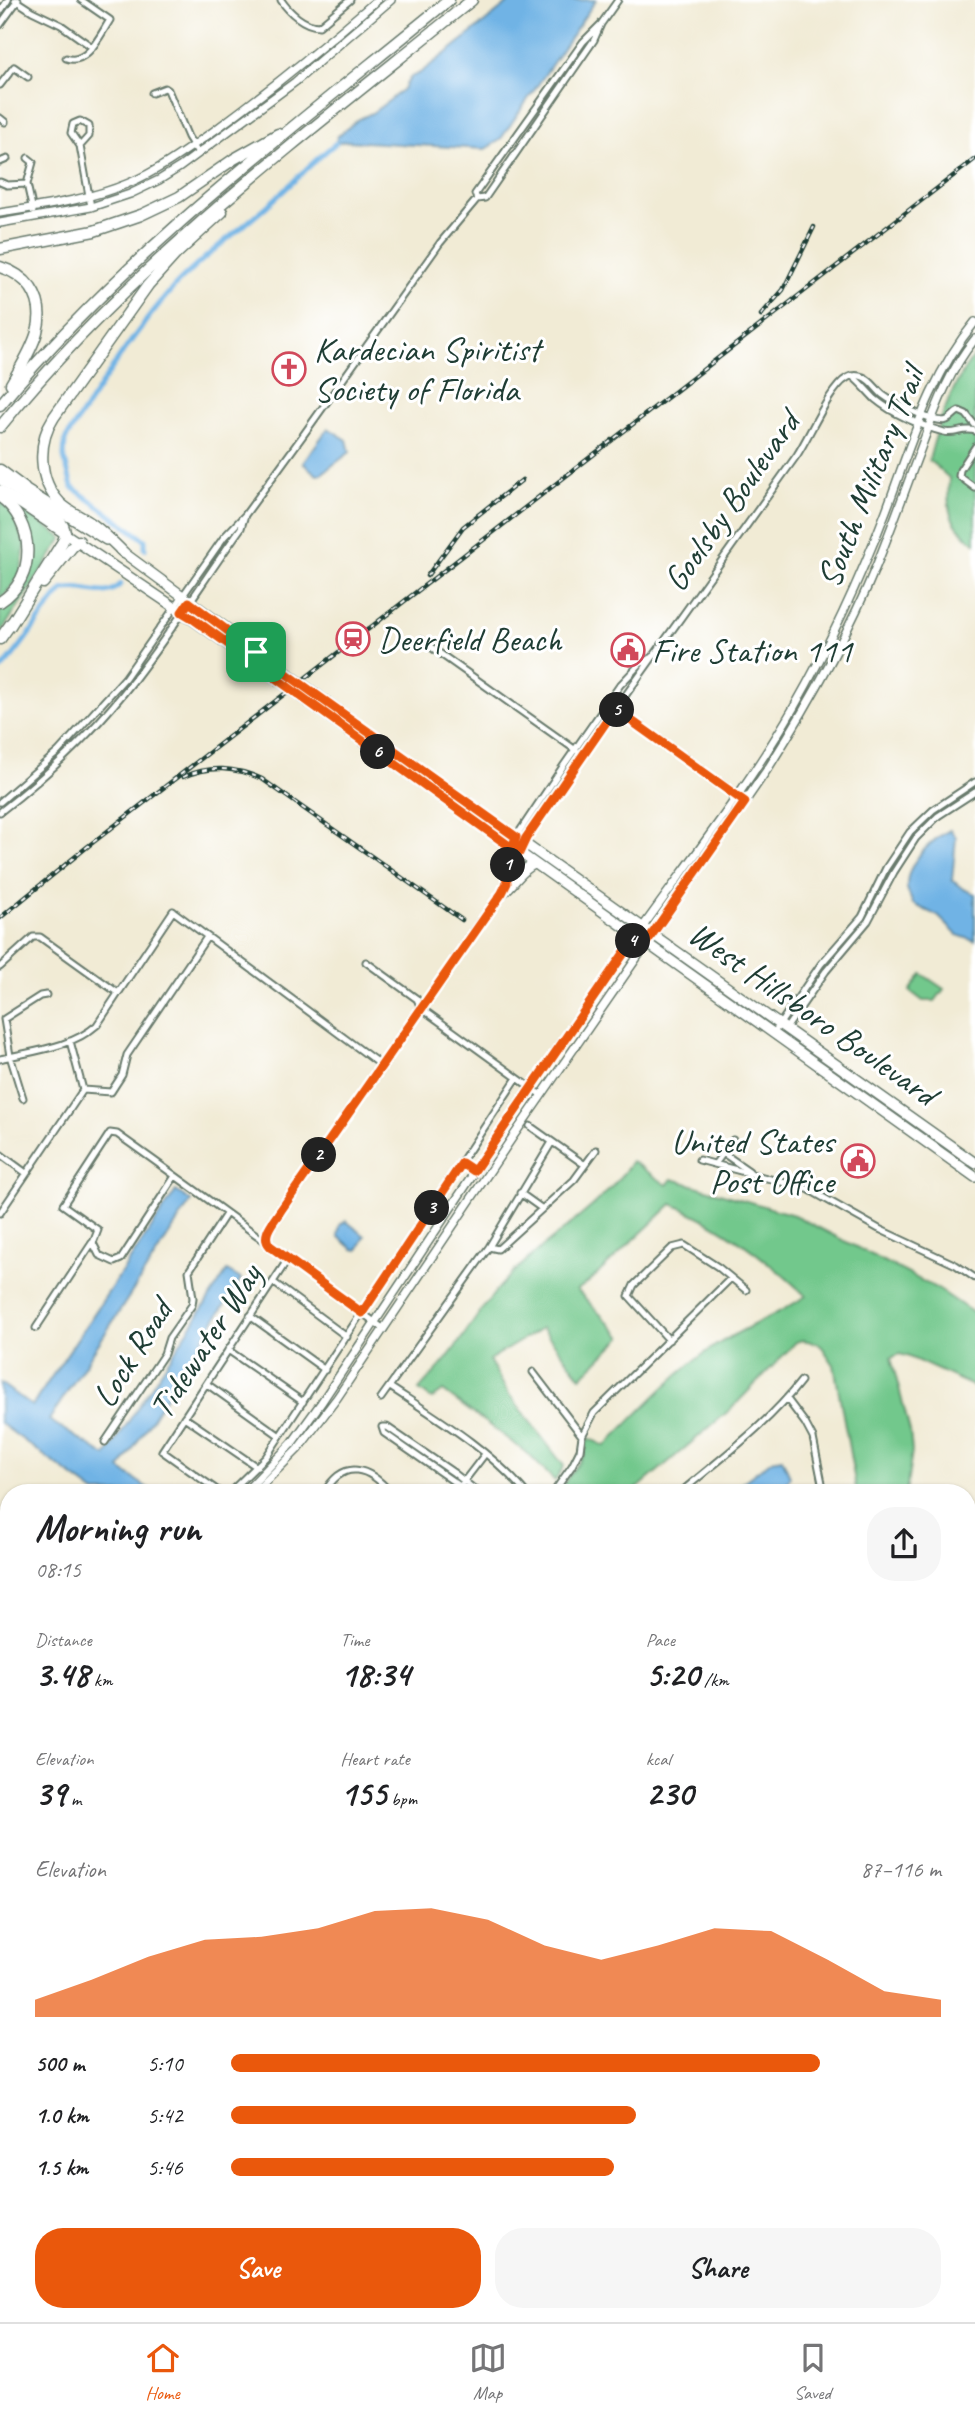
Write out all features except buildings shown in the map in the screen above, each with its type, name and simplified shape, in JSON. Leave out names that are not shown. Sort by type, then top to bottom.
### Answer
[{"type":"highway","points":[[0,397],[80,308],[135,255],[205,193],[441,0]]},
{"type":"highway","points":[[0,405],[85,311],[167,233],[449,0]]},
{"type":"highway","points":[[0,418],[72,337],[161,249],[462,0]]},
{"type":"highway","points":[[0,427],[71,345],[192,229],[472,0]]},
{"type":"highway","points":[[0,249],[103,229],[141,215],[179,197],[234,159],[278,134]]},
{"type":"highway","points":[[124,553],[93,525],[65,506],[53,493],[43,467],[46,431],[148,285],[186,245],[261,179],[279,157]]},
{"type":"highway","points":[[0,267],[15,273],[27,283],[36,298],[39,313],[33,344],[11,384]]},
{"type":"highway","points":[[0,475],[24,489]]},
{"type":"highway","points":[[0,475],[56,517],[65,532],[61,547],[10,626]]},
{"type":"highway","points":[[0,497],[20,518],[26,533],[28,550],[20,580],[12,593],[0,602]]},
{"type":"highway","points":[[0,639],[79,541]]},
{"type":"main road","name":"West Hillsboro Boulevard","points":[[24,489],[124,553],[359,726],[975,1163]]},
{"type":"main road","name":"West Hillsboro Boulevard","points":[[0,490],[179,610],[975,1177]]},
{"type":"main road","points":[[337,723],[347,721],[359,726]]},
{"type":"main road","points":[[418,780],[437,781]]},
{"type":"main road","points":[[502,893],[522,870],[534,863]]},
{"type":"main road","points":[[900,1124],[915,1120]]},
{"type":"main road","points":[[911,1132],[918,1129],[931,1131]]},
{"type":"street","points":[[0,12],[8,0]]},
{"type":"street","points":[[0,25],[17,0],[61,25],[92,47]]},
{"type":"street","points":[[66,58],[78,60],[84,57],[110,20],[81,0]]},
{"type":"street","points":[[281,0],[307,24],[319,26],[350,0]]},
{"type":"street","points":[[0,213],[89,197],[128,184],[155,171],[316,52],[377,0]]},
{"type":"street","points":[[0,223],[91,207],[149,185],[180,167],[295,82],[391,0]]},
{"type":"street","points":[[0,812],[41,779],[96,724],[143,668],[186,599],[241,528],[245,515],[434,251],[477,200],[475,194],[583,42],[601,24],[618,0]]},
{"type":"street","points":[[0,85],[14,67],[28,77]]},
{"type":"street","points":[[152,93],[165,88],[168,90],[198,153]]},
{"type":"street","points":[[80,146],[89,136],[89,126],[80,121],[70,128],[80,146],[91,207]]},
{"type":"street","points":[[28,158],[33,162],[33,167],[27,184],[36,217]]},
{"type":"street","points":[[0,181],[7,185],[27,184]]},
{"type":"street","name":"South Military Trail","points":[[253,1484],[292,1443],[474,1171],[736,795],[797,701],[846,606],[879,530],[919,418],[944,364],[975,322]]},
{"type":"street","name":"South Military Trail","points":[[262,1484],[319,1424],[799,720],[862,598],[947,382],[975,339]]},
{"type":"street","name":"Goolsby Boulevard","points":[[520,840],[803,446],[827,403],[846,378],[852,376],[877,400],[895,412],[930,423]]},
{"type":"street","points":[[930,423],[949,420],[954,413],[960,411],[975,425]]},
{"type":"street","points":[[967,428],[970,419]]},
{"type":"street","points":[[930,423],[947,433],[967,428],[975,431]]},
{"type":"street","points":[[975,447],[959,476],[975,488]]},
{"type":"street","points":[[0,802],[45,764],[90,718],[179,610]]},
{"type":"street","points":[[421,640],[583,755]]},
{"type":"street","name":"Goolsby Boulevard","points":[[516,850],[575,749],[621,685],[640,664],[653,656]]},
{"type":"street","points":[[615,709],[745,802]]},
{"type":"street","points":[[776,1036],[821,964],[862,917],[886,868],[910,832],[933,810],[975,782]]},
{"type":"street","points":[[782,1026],[868,921],[916,838],[938,816],[975,792]]},
{"type":"street","points":[[266,1242],[267,1234],[281,1210],[502,893],[510,880],[516,850]]},
{"type":"street","points":[[0,1059],[71,1041],[85,1035],[97,1025],[173,911],[381,1065]]},
{"type":"street","points":[[0,967],[33,937],[40,937],[118,993]]},
{"type":"street","points":[[83,1090],[111,1092],[122,1075],[127,1055],[207,937]]},
{"type":"street","points":[[366,962],[417,999],[421,1008],[541,1095]]},
{"type":"street","points":[[23,1098],[10,1056],[4,1020],[40,996],[46,995]]},
{"type":"street","points":[[0,1213],[83,1090],[71,1041]]},
{"type":"street","points":[[239,1484],[266,1457],[517,1078]]},
{"type":"street","points":[[530,1126],[585,1165]]},
{"type":"street","points":[[36,1328],[93,1243],[98,1230],[63,1205],[110,1133],[117,1134],[176,1176],[384,1329]]},
{"type":"street","points":[[715,1164],[733,1140]]},
{"type":"street","points":[[382,1398],[489,1247],[552,1142]]},
{"type":"street","points":[[489,1247],[498,1249],[574,1180],[596,1150]]},
{"type":"street","points":[[723,1153],[753,1174]]},
{"type":"street","points":[[0,1154],[26,1173]]},
{"type":"street","points":[[699,1160],[808,1189],[879,1229],[956,1265],[975,1278]]},
{"type":"street","points":[[462,1163],[474,1171]]},
{"type":"street","name":"Lock Road","points":[[93,1243],[99,1255],[107,1260],[114,1262],[121,1259],[176,1176]]},
{"type":"street","points":[[520,1193],[541,1208]]},
{"type":"street","name":"Lock Road","points":[[105,1442],[164,1354],[169,1338],[192,1305],[189,1271],[226,1214]]},
{"type":"street","points":[[669,1340],[632,1300],[630,1291],[672,1248],[684,1245],[746,1290]]},
{"type":"street","name":"Tidewater Way","points":[[208,1484],[162,1451],[288,1259]]},
{"type":"street","points":[[559,1484],[580,1450],[582,1436],[594,1413],[731,1278]]},
{"type":"street","points":[[273,1282],[347,1337]]},
{"type":"street","points":[[250,1316],[325,1370]]},
{"type":"street","points":[[228,1350],[303,1402]]},
{"type":"street","points":[[533,1372],[582,1436]]},
{"type":"street","points":[[691,1484],[756,1430],[801,1381]]},
{"type":"street","points":[[207,1384],[280,1436]]},
{"type":"street","points":[[390,1387],[453,1428],[517,1484]]},
{"type":"street","points":[[787,1399],[813,1438],[822,1484]]},
{"type":"street","points":[[184,1417],[257,1467]]},
{"type":"street","points":[[382,1427],[387,1427],[463,1483],[384,1433],[382,1427]]},
{"type":"street","points":[[463,1483],[485,1454]]},
{"type":"street","points":[[332,1484],[348,1470],[364,1470],[383,1484]]},
{"type":"green space","points":[[975,355],[975,543],[959,529],[951,515],[948,499],[949,478],[929,460],[946,405]]},
{"type":"green space","points":[[0,500],[12,513],[25,546],[20,577],[0,600]]},
{"type":"green space","points":[[17,507],[63,538],[0,634],[0,607],[22,585],[33,554],[30,533]]},
{"type":"green space","points":[[922,974],[944,989],[935,1001],[923,1001],[910,991]]},
{"type":"green space","points":[[632,1161],[667,1185],[672,1179],[794,1215],[938,1289],[975,1314],[975,1387],[907,1356],[899,1354],[891,1358],[910,1431],[912,1451],[907,1484],[855,1484],[834,1365],[817,1343],[802,1340],[796,1342],[732,1408],[643,1484],[563,1484],[584,1455],[588,1438],[605,1446],[697,1359],[723,1341],[806,1296],[743,1244],[709,1222],[672,1204],[577,1290],[622,1337],[581,1377],[542,1328],[489,1360],[508,1393],[564,1466],[555,1481],[528,1454],[443,1391],[432,1399],[419,1390],[448,1357],[501,1285],[620,1178]]},
{"type":"water","points":[[512,0],[596,0],[500,140],[485,149],[347,141],[336,143],[337,137],[357,120],[390,100],[403,89],[411,77],[420,73]]},
{"type":"water","points":[[328,428],[347,440],[350,452],[317,475],[303,463]]},
{"type":"water","points":[[950,830],[956,837],[952,880],[975,894],[975,941],[957,935],[938,916],[913,904],[907,888],[907,879],[915,862],[935,840]]},
{"type":"water","points":[[176,1191],[191,1201],[49,1420],[106,1456],[227,1271],[241,1279],[120,1469],[142,1484],[83,1484],[0,1423],[0,1383],[32,1406]]},
{"type":"water","points":[[346,1221],[365,1236],[358,1250],[338,1236],[340,1225]]},
{"type":"water","points":[[782,1458],[790,1476],[786,1484],[741,1484],[772,1460]]},
{"type":"waterway","points":[[145,549],[145,540],[72,487],[64,457],[65,440],[130,342],[173,288],[336,143]]},
{"type":"waterway","points":[[0,670],[64,589],[107,592],[121,584]]},
{"type":"railway","points":[[0,918],[87,847],[975,159]]},
{"type":"railway","points":[[761,315],[783,290],[814,227]]},
{"type":"railway","points":[[427,576],[463,527],[522,480]]},
{"type":"railway","points":[[183,777],[222,769],[262,779],[462,920]]},
{"type":"place","name":"Kardecian Spiritist Society of Florida","points":[[289,369]]},
{"type":"place","name":"Deerfield Beach","points":[[353,639]]},
{"type":"place","name":"Fire Station 111","points":[[628,650]]},
{"type":"place","name":"United States Post Office","points":[[858,1161]]},
{"type":"route","points":[[256,652],[189,602],[182,612],[192,618],[299,696],[418,780],[512,848],[519,853],[526,838],[615,709],[745,802],[646,943],[636,936],[474,1171],[462,1163],[362,1313],[270,1246],[266,1242],[266,1236],[398,1039],[502,893],[507,883],[510,855],[512,848],[516,837],[256,652]]}]
